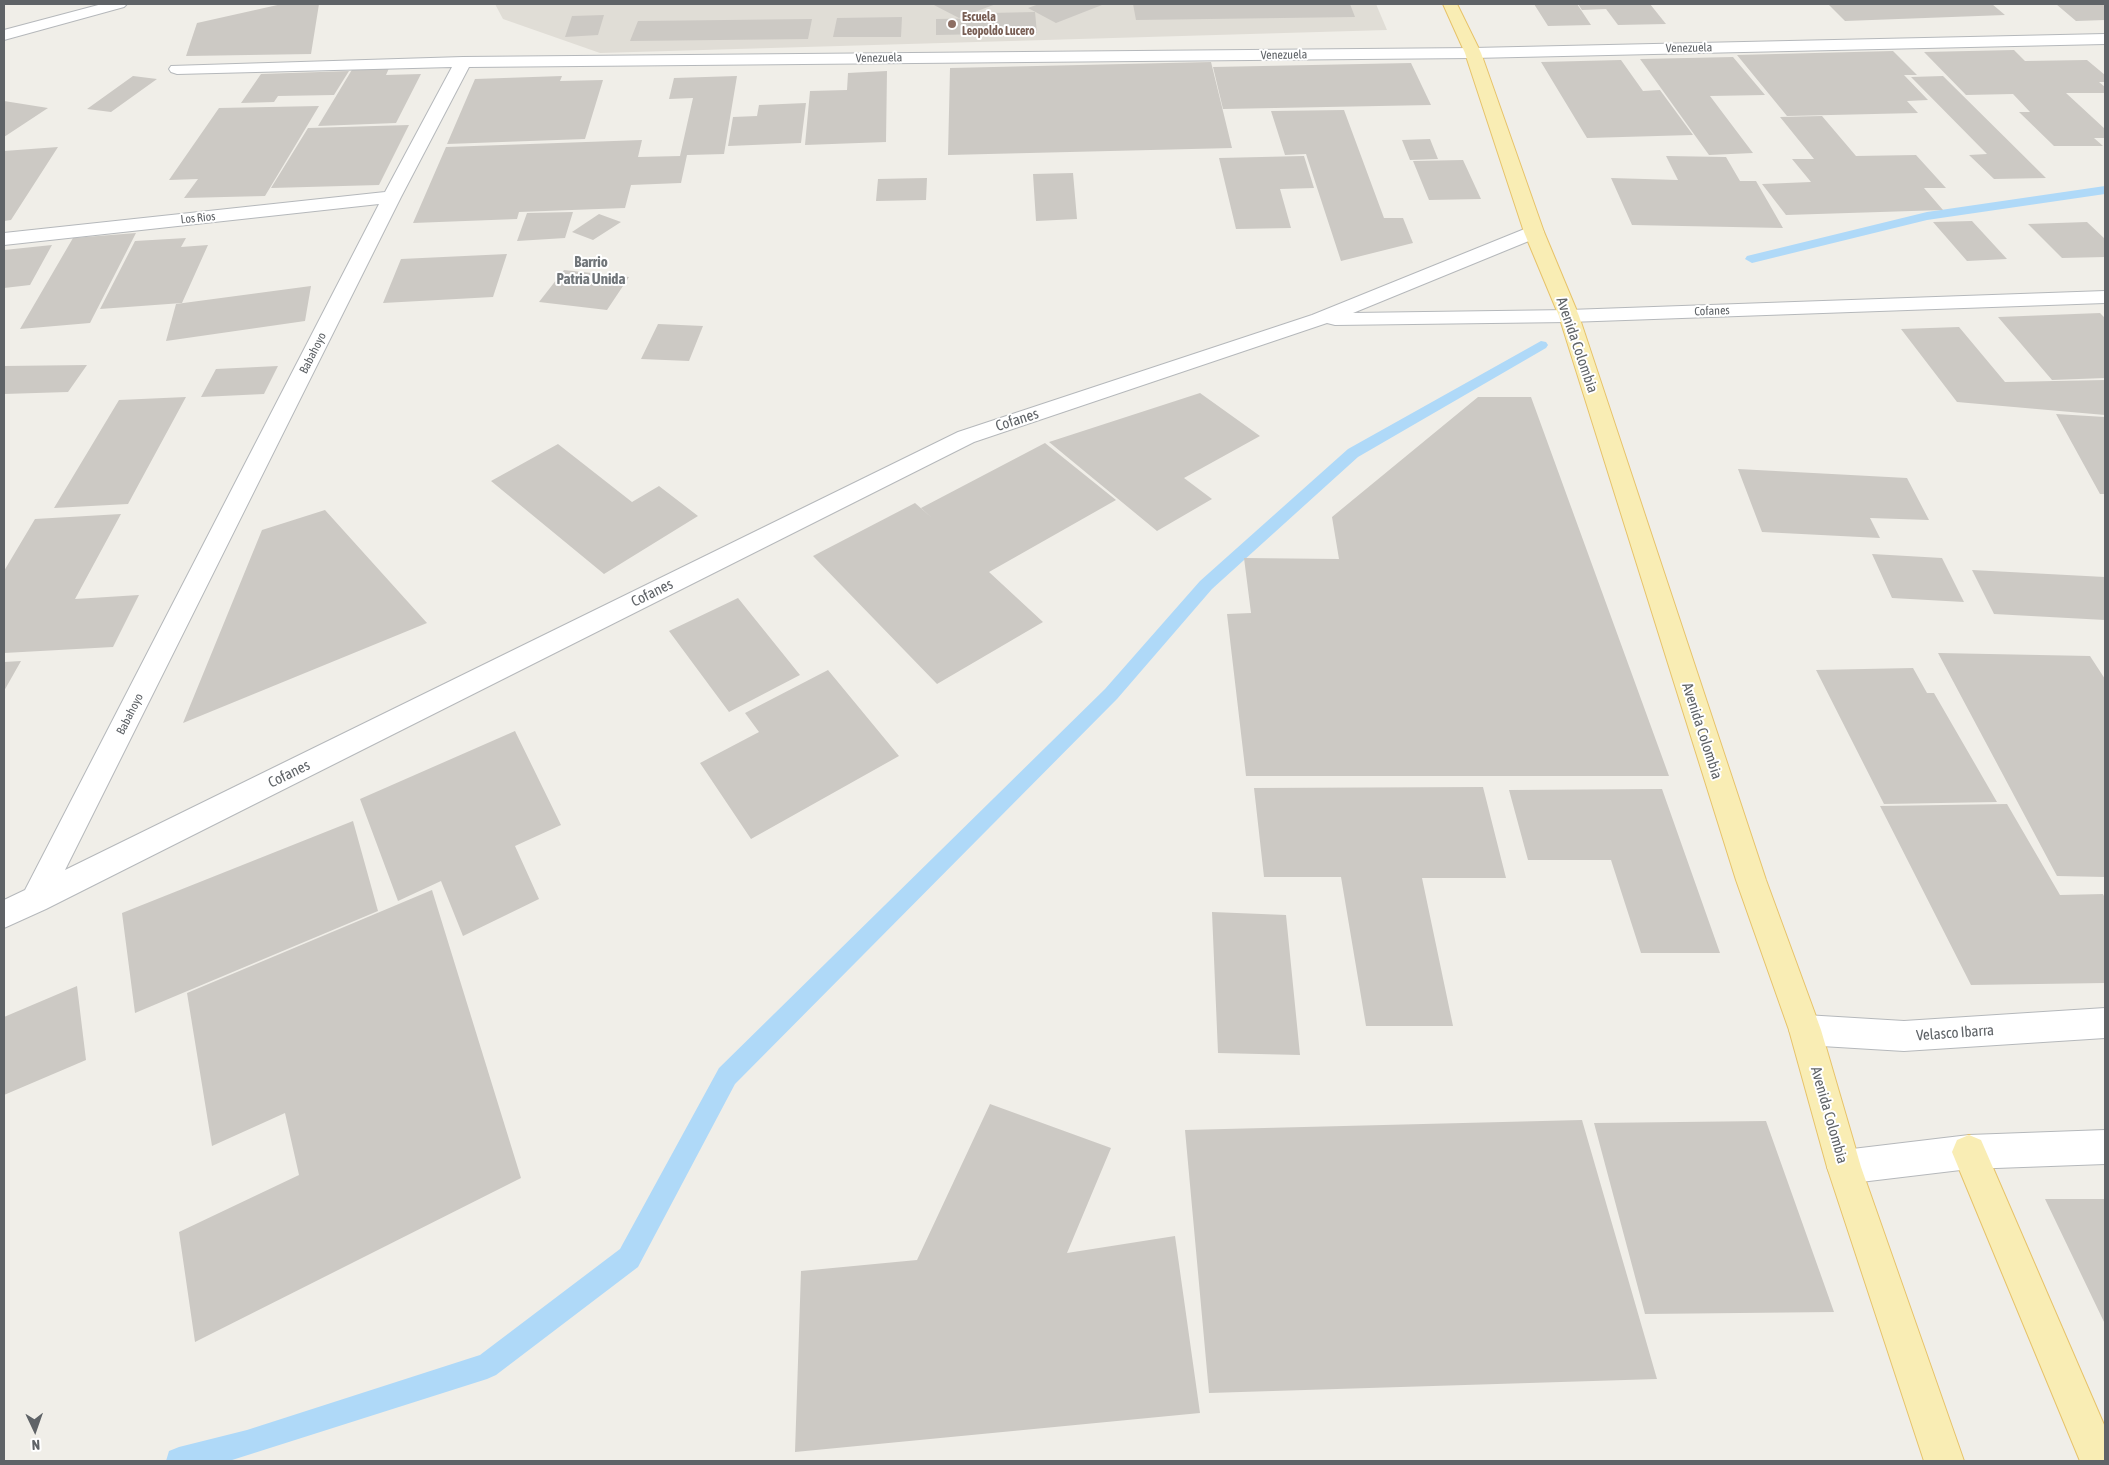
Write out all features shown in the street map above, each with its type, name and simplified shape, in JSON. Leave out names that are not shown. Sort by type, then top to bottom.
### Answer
[{"type":"main road","name":"Avenida Colombia","points":[[1450,4],[1473,53],[1534,232],[1569,316],[1748,871],[1805,1030],[1844,1167],[1944,1461]]},
{"type":"main road","points":[[1969,1152],[2100,1461]]},
{"type":"street","points":[[4,35],[119,4]]},
{"type":"street","name":"Venezuela","points":[[463,62],[1473,53],[2105,39]]},
{"type":"street","points":[[177,69],[463,62]]},
{"type":"street","name":"Babahoyo","points":[[35,900],[392,197],[463,62]]},
{"type":"street","name":"Los Rios","points":[[4,239],[392,197]]},
{"type":"street","name":"Cofanes","points":[[4,915],[966,437],[1319,319],[1534,232]]},
{"type":"street","name":"Cofanes","points":[[1319,319],[1569,316],[2105,297]]},
{"type":"street","name":"Velasco Ibarra","points":[[1805,1030],[1904,1036],[2105,1023]]},
{"type":"street","points":[[1844,1167],[1969,1152],[2105,1147]]},
{"type":"shaded area","name":"Escuela Leopoldo Lucero","points":[[495,4],[1376,4],[1387,30],[600,53],[503,19]]},
{"type":"building","points":[[282,4],[319,4],[311,54],[186,56],[197,23]]},
{"type":"building","points":[[932,4],[996,4],[959,18]]},
{"type":"building","points":[[1039,4],[1102,5],[1056,23],[1028,8]]},
{"type":"building","points":[[1133,4],[1350,4],[1355,17],[1136,20]]},
{"type":"building","points":[[1534,4],[1577,4],[1591,25],[1548,26]]},
{"type":"building","points":[[1578,4],[1650,4],[1666,24],[1618,25],[1606,9],[1582,10]]},
{"type":"building","points":[[1828,4],[1992,4],[2005,15],[1845,21]]},
{"type":"building","points":[[2056,4],[2102,4],[2105,6],[2105,20],[2076,21]]},
{"type":"building","points":[[1035,12],[1037,33],[936,35],[936,19],[990,18],[990,13]]},
{"type":"building","points":[[604,15],[598,35],[565,37],[572,16]]},
{"type":"building","points":[[902,17],[901,37],[833,37],[837,18]]},
{"type":"building","points":[[812,19],[808,39],[630,41],[638,21]]},
{"type":"building","points":[[2014,50],[2025,61],[2087,60],[2105,75],[2105,82],[2099,82],[2105,87],[2105,93],[2066,93],[2105,129],[2105,138],[2094,138],[2103,146],[2054,146],[2019,112],[2030,112],[2013,94],[1966,95],[1924,52]]},
{"type":"building","points":[[1893,51],[1917,75],[1904,75],[1928,100],[1907,101],[1918,113],[1787,116],[1737,55]]},
{"type":"building","points":[[1733,57],[1765,95],[1710,96],[1753,153],[1709,155],[1640,59]]},
{"type":"building","points":[[1621,60],[1643,91],[1660,90],[1693,135],[1587,138],[1541,62]]},
{"type":"building","points":[[1211,62],[1232,148],[948,155],[950,68]]},
{"type":"building","points":[[1411,63],[1431,105],[1223,109],[1213,67]]},
{"type":"building","points":[[390,66],[386,75],[421,74],[396,123],[318,126],[353,68]]},
{"type":"building","points":[[349,71],[334,95],[278,96],[274,102],[241,103],[261,74]]},
{"type":"building","points":[[887,71],[886,142],[805,145],[810,91],[847,90],[848,73]]},
{"type":"building","points":[[133,76],[157,79],[111,112],[87,109]]},
{"type":"building","points":[[562,76],[560,81],[603,80],[585,139],[447,144],[475,79]]},
{"type":"building","points":[[737,76],[724,154],[687,155],[681,183],[631,185],[625,208],[519,212],[517,219],[413,223],[446,147],[642,140],[638,157],[680,156],[693,98],[669,99],[674,78]]},
{"type":"building","points":[[1943,76],[2046,178],[1994,179],[1969,155],[1987,154],[1911,77]]},
{"type":"building","points":[[4,101],[48,108],[4,137]]},
{"type":"building","points":[[806,103],[801,143],[728,146],[733,117],[757,116],[759,105]]},
{"type":"building","points":[[319,106],[265,196],[184,198],[198,179],[169,180],[219,108]]},
{"type":"building","points":[[1344,110],[1384,218],[1403,218],[1413,243],[1341,261],[1306,154],[1285,155],[1271,111]]},
{"type":"building","points":[[1822,116],[1856,156],[1916,155],[1946,188],[1924,188],[1943,210],[1786,215],[1762,184],[1811,182],[1792,159],[1814,159],[1780,117]]},
{"type":"building","points":[[409,125],[379,185],[271,188],[308,128]]},
{"type":"building","points":[[1430,139],[1438,159],[1410,160],[1402,140]]},
{"type":"building","points":[[58,147],[11,220],[4,221],[4,151]]},
{"type":"building","points":[[1304,156],[1314,188],[1280,189],[1291,228],[1236,229],[1219,158]]},
{"type":"building","points":[[1666,156],[1726,157],[1740,181],[1756,181],[1783,228],[1632,225],[1611,178],[1678,180]]},
{"type":"building","points":[[1463,160],[1481,199],[1429,200],[1413,161]]},
{"type":"building","points":[[1073,173],[1077,219],[1036,221],[1033,174]]},
{"type":"building","points":[[927,178],[926,200],[876,201],[878,179]]},
{"type":"building","points":[[573,212],[565,238],[517,241],[527,213]]},
{"type":"building","points":[[599,214],[621,222],[593,240],[572,232]]},
{"type":"building","points":[[1972,221],[2007,259],[1967,261],[1933,222]]},
{"type":"building","points":[[2087,222],[2105,239],[2105,257],[2062,258],[2028,224]]},
{"type":"building","points":[[136,233],[90,323],[20,329],[73,238]]},
{"type":"building","points":[[186,238],[181,247],[208,245],[182,303],[100,309],[135,241]]},
{"type":"building","points":[[52,245],[30,285],[4,288],[4,250]]},
{"type":"building","points":[[507,254],[493,297],[383,303],[401,259]]},
{"type":"building","points":[[564,270],[629,277],[607,310],[539,302]]},
{"type":"building","points":[[311,286],[305,321],[166,341],[176,304]]},
{"type":"building","points":[[2100,313],[2105,318],[2105,378],[2052,380],[1998,317]]},
{"type":"building","points":[[658,324],[703,326],[689,361],[641,359]]},
{"type":"building","points":[[1959,327],[2005,382],[2105,380],[2105,415],[1957,402],[1901,329]]},
{"type":"building","points":[[87,365],[68,392],[4,394],[4,366]]},
{"type":"building","points":[[278,366],[264,394],[201,397],[216,369]]},
{"type":"building","points":[[1200,393],[1260,436],[1184,478],[1212,499],[1157,531],[1049,442]]},
{"type":"building","points":[[186,397],[128,504],[54,508],[119,400]]},
{"type":"building","points":[[1478,397],[1531,397],[1669,776],[1246,776],[1227,614],[1251,613],[1244,558],[1339,559],[1332,517]]},
{"type":"building","points":[[2056,414],[2105,417],[2105,494],[2100,494]]},
{"type":"building","points":[[1045,443],[1116,500],[989,572],[1043,622],[937,684],[813,556],[915,503],[932,518],[921,508]]},
{"type":"building","points":[[558,444],[632,502],[659,486],[698,516],[604,574],[491,481]]},
{"type":"building","points":[[1738,469],[1907,478],[1929,520],[1870,518],[1880,538],[1762,532]]},
{"type":"building","points":[[325,510],[427,623],[183,723],[262,530]]},
{"type":"building","points":[[121,514],[75,599],[139,595],[113,647],[4,653],[4,571],[35,519]]},
{"type":"building","points":[[1872,554],[1942,558],[1964,602],[1892,598]]},
{"type":"building","points":[[1972,570],[2105,577],[2105,620],[1994,614]]},
{"type":"building","points":[[738,598],[800,675],[729,712],[669,631]]},
{"type":"building","points":[[1938,653],[2090,656],[2105,679],[2105,877],[2057,876]]},
{"type":"building","points":[[21,661],[4,691],[4,662]]},
{"type":"building","points":[[1913,668],[1927,693],[1934,693],[1997,802],[1884,804],[1816,670]]},
{"type":"building","points":[[828,670],[899,756],[751,839],[700,763],[759,732],[745,713]]},
{"type":"building","points":[[515,731],[561,825],[515,846],[539,899],[463,936],[441,881],[398,901],[360,799]]},
{"type":"building","points":[[1483,787],[1506,878],[1422,878],[1453,1026],[1366,1026],[1341,877],[1264,877],[1254,788]]},
{"type":"building","points":[[1662,789],[1720,953],[1641,953],[1611,860],[1528,860],[1509,790]]},
{"type":"building","points":[[2007,804],[2060,895],[2103,894],[2105,898],[2105,983],[1971,985],[1880,806]]},
{"type":"building","points":[[353,821],[378,911],[135,1013],[122,913]]},
{"type":"building","points":[[432,890],[521,1178],[195,1342],[179,1232],[299,1175],[285,1113],[212,1146],[187,993]]},
{"type":"building","points":[[1212,912],[1286,915],[1300,1055],[1218,1053]]},
{"type":"building","points":[[77,986],[86,1060],[4,1095],[4,1017]]},
{"type":"building","points":[[990,1104],[1111,1148],[1067,1253],[1175,1236],[1200,1413],[795,1452],[801,1271],[917,1260]]},
{"type":"building","points":[[1582,1120],[1657,1379],[1209,1393],[1185,1130]]},
{"type":"building","points":[[1766,1121],[1834,1312],[1645,1314],[1594,1123]]},
{"type":"building","points":[[2045,1199],[2105,1199],[2105,1324]]},
{"type":"waterway","points":[[1752,259],[1927,216],[2105,190]]},
{"type":"waterway","points":[[179,1461],[247,1443],[487,1366],[629,1258],[727,1076],[1111,694],[1206,585],[1353,453],[1541,345]]},
{"type":"place","name":"Escuela Leopoldo Lucero","points":[[952,24]]},
{"type":"district","name":"Barrio Patria Unida","points":[[591,270]]}]
